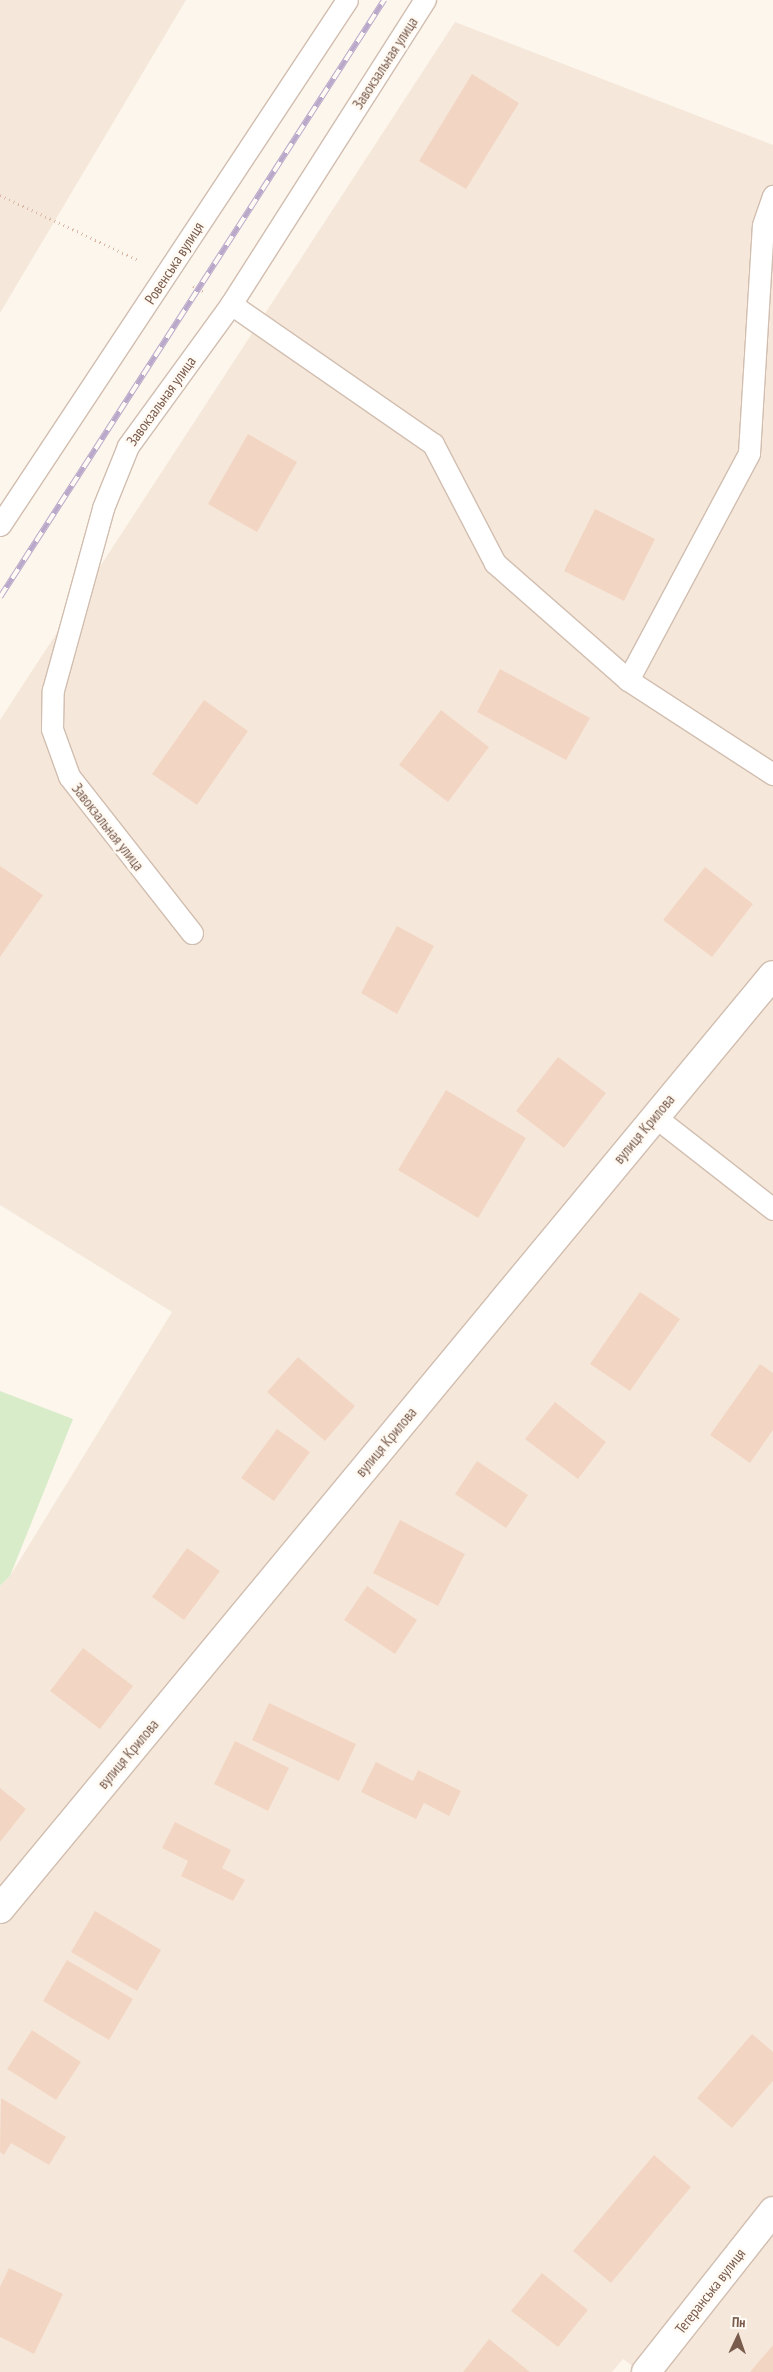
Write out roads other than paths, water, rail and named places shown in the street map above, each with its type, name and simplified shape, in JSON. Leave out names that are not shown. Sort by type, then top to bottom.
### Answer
[{"type":"street","name":"вулиця Крилова","points":[[0,1909],[654,1116],[773,976]]},
{"type":"street","name":"Тегеранська вулиця","points":[[646,2372],[773,2211]]},
{"type":"lane","name":"Ровенська вулиця","points":[[0,525],[347,0]]},
{"type":"lane","name":"Завокзальная улица","points":[[192,933],[69,776],[52,729],[53,690],[103,508],[128,446],[231,304],[425,0]]},
{"type":"lane","points":[[628,680],[749,453],[763,226],[773,196]]},
{"type":"lane","points":[[231,304],[433,444],[495,563],[628,680],[773,774]]},
{"type":"lane","points":[[654,1116],[773,1209]]},
{"type":"railway","points":[[0,597],[384,0]]}]
